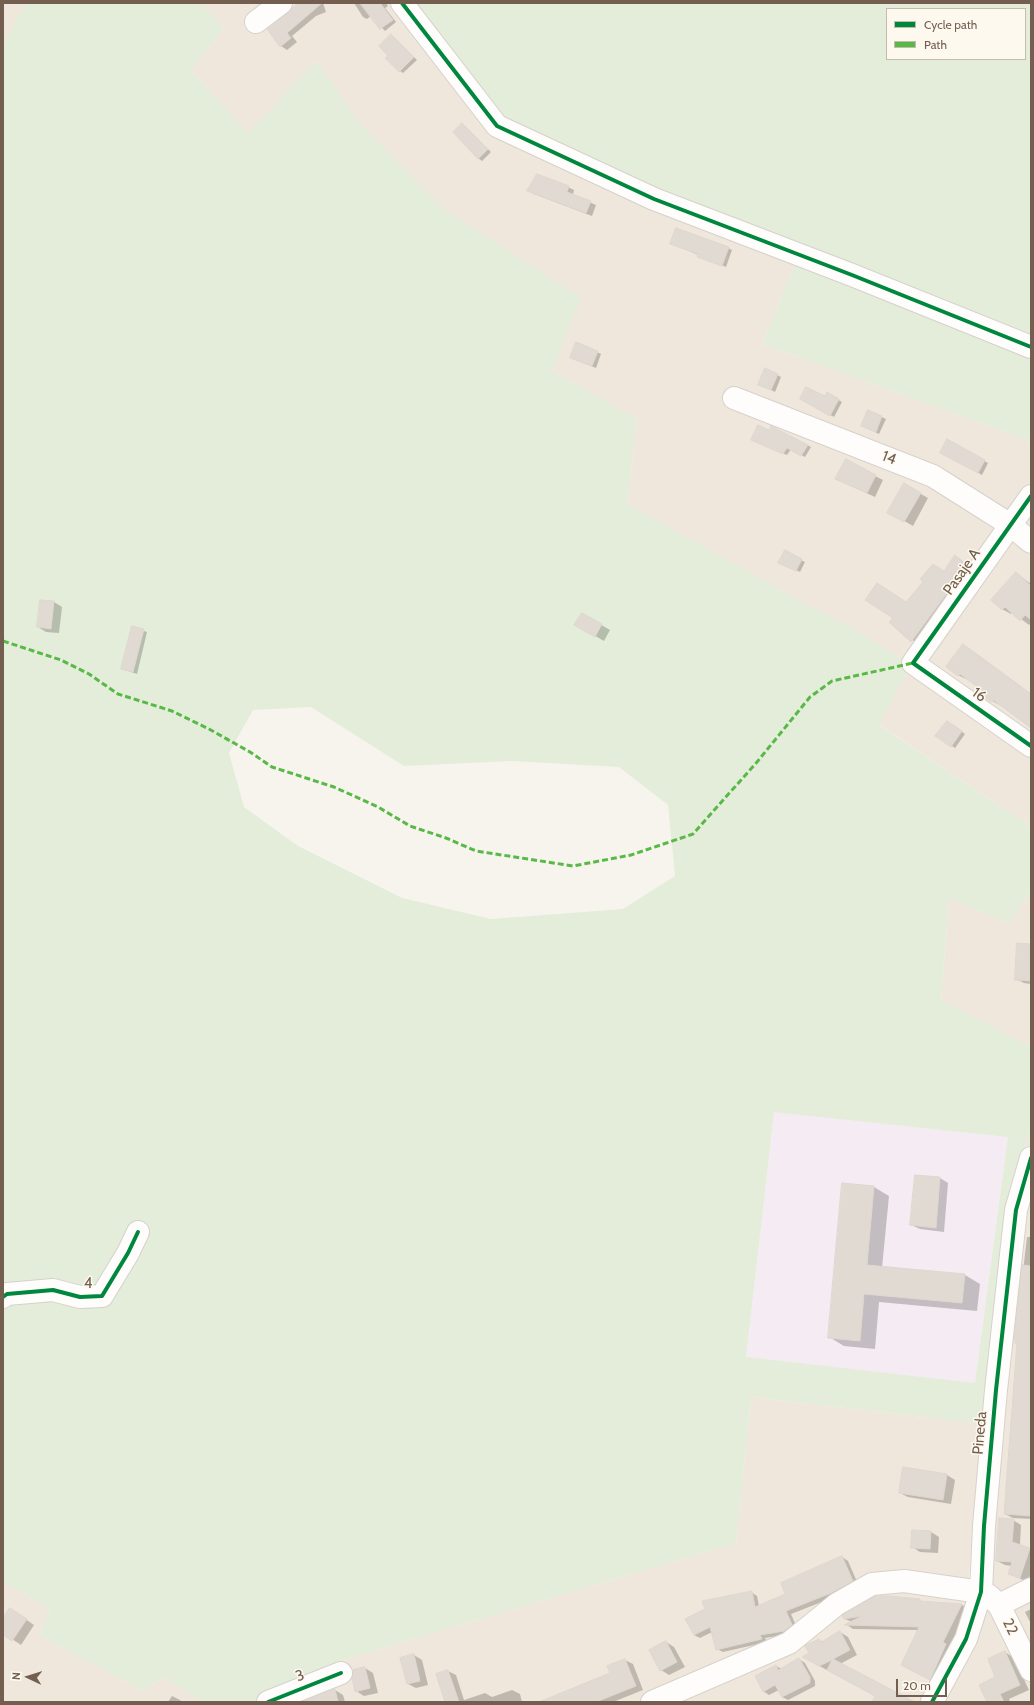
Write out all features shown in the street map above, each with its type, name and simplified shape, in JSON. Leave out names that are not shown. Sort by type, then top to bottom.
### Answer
[{"type":"street","points":[[256,22],[281,3]]},
{"type":"street","points":[[402,3],[497,126],[654,199],[852,275],[1031,347]]},
{"type":"street","name":"14","points":[[734,398],[933,476],[1009,524],[1031,542]]},
{"type":"street","name":"Pasaje A","points":[[913,663],[1009,524],[1031,496]]},
{"type":"street","name":"16","points":[[913,663],[1031,746]]},
{"type":"street","name":"Pineda","points":[[932,1702],[966,1640],[981,1592],[984,1526],[996,1390],[1016,1210],[1031,1158]]},
{"type":"street","name":"4","points":[[3,1297],[7,1294],[53,1290],[80,1297],[102,1296],[128,1253],[138,1232]]},
{"type":"street","points":[[652,1702],[788,1643],[837,1604],[872,1584],[904,1581],[981,1592]]},
{"type":"street","points":[[999,1605],[1031,1589]]},
{"type":"street","name":"22","points":[[981,1592],[988,1595],[999,1605],[1031,1670]]},
{"type":"street","name":"3","points":[[268,1702],[341,1673]]},
{"type":"shaded area","points":[[3,3],[27,3],[3,43]]},
{"type":"shaded area","points":[[200,3],[403,3],[800,253],[762,344],[1031,441],[1031,827],[878,724],[911,666],[844,623],[804,603],[627,504],[637,419],[552,371],[580,298],[445,210],[361,125],[317,61],[248,133],[191,70],[224,28]]},
{"type":"shaded area","points":[[1031,891],[1031,1047],[941,1001],[949,898],[1009,923]]},
{"type":"shaded area","points":[[774,1111],[1008,1137],[975,1383],[746,1358]]},
{"type":"shaded area","points":[[1031,1130],[1031,1702],[942,1702],[977,1637],[983,1425],[967,1596],[962,1623],[920,1702],[263,1702],[329,1664],[736,1543],[751,1397],[983,1424],[1007,1204]]},
{"type":"shaded area","points":[[3,1581],[50,1609],[39,1635],[143,1691],[164,1677],[203,1702],[3,1702]]},
{"type":"green space","points":[[27,3],[200,3],[224,28],[191,70],[248,133],[317,61],[361,125],[445,210],[581,298],[552,371],[637,419],[627,504],[804,603],[844,623],[911,665],[879,725],[1031,827],[1031,891],[1009,923],[949,898],[941,1000],[1031,1047],[1031,1130],[1007,1204],[983,1424],[751,1397],[736,1543],[329,1664],[263,1702],[203,1702],[164,1677],[143,1691],[39,1635],[50,1609],[3,1581],[3,43]],"holes":[[[311,707],[404,766],[511,761],[619,767],[668,805],[675,876],[623,909],[491,919],[402,898],[298,846],[244,807],[229,753],[253,710]],[[774,1112],[1008,1137],[975,1383],[746,1357]]]},
{"type":"green space","points":[[403,3],[1031,3],[1031,441],[762,344],[800,253],[503,126]]},
{"type":"building","points":[[299,3],[322,3],[287,33],[291,38],[280,47],[267,29]]},
{"type":"building","points":[[360,3],[380,3],[393,20],[380,29]]},
{"type":"building","points":[[391,34],[414,57],[399,72],[385,58],[388,56],[379,46]]},
{"type":"building","points":[[462,123],[488,149],[478,159],[453,132]]},
{"type":"building","points":[[537,174],[569,186],[567,192],[591,201],[586,213],[527,191]]},
{"type":"building","points":[[676,228],[729,247],[722,266],[697,257],[698,254],[670,244]]},
{"type":"building","points":[[576,342],[598,351],[592,366],[570,358]]},
{"type":"building","points":[[765,368],[778,374],[771,390],[758,385]]},
{"type":"building","points":[[806,387],[825,396],[827,392],[839,399],[830,416],[800,399]]},
{"type":"building","points":[[868,410],[882,416],[876,432],[861,426]]},
{"type":"building","points":[[758,425],[769,430],[771,426],[808,445],[801,456],[787,448],[783,454],[751,440]]},
{"type":"building","points":[[947,439],[985,460],[978,473],[940,453]]},
{"type":"building","points":[[846,459],[876,475],[867,493],[835,479]]},
{"type":"building","points":[[904,483],[921,493],[904,522],[887,513]]},
{"type":"building","points":[[785,550],[802,559],[796,571],[778,563]]},
{"type":"building","points":[[955,555],[966,565],[951,583],[953,585],[911,642],[889,622],[893,618],[865,600],[877,583],[906,602],[923,582],[920,579],[933,564],[944,571]]},
{"type":"building","points":[[1016,572],[1031,586],[1031,620],[1025,615],[1020,621],[1005,607],[1002,610],[991,600]]},
{"type":"building","points":[[40,600],[54,601],[51,629],[37,627]]},
{"type":"building","points":[[582,613],[602,624],[595,637],[574,625]]},
{"type":"building","points":[[132,626],[144,629],[133,672],[121,669]]},
{"type":"building","points":[[963,644],[1031,694],[1031,728],[993,700],[991,702],[981,694],[983,691],[960,674],[958,676],[946,667]]},
{"type":"building","points":[[947,721],[962,731],[951,747],[935,736]]},
{"type":"building","points":[[1017,943],[1031,944],[1031,981],[1015,980]]},
{"type":"building","points":[[915,1175],[940,1177],[936,1228],[910,1225]]},
{"type":"building","points":[[842,1183],[874,1186],[867,1265],[965,1274],[962,1303],[864,1294],[860,1341],[828,1338]]},
{"type":"building","points":[[1022,1265],[1031,1266],[1031,1516],[1004,1514],[1017,1343],[1014,1343]]},
{"type":"building","points":[[903,1467],[947,1474],[943,1500],[899,1493]]},
{"type":"building","points":[[999,1518],[1014,1519],[1012,1542],[1030,1548],[1020,1578],[1008,1574],[1012,1562],[996,1561]]},
{"type":"building","points":[[912,1530],[931,1531],[930,1549],[911,1548]]},
{"type":"building","points":[[842,1556],[853,1581],[831,1593],[786,1611],[792,1625],[784,1631],[760,1635],[762,1639],[716,1650],[710,1627],[694,1635],[685,1619],[705,1609],[702,1601],[752,1591],[755,1607],[785,1594],[781,1583]]},
{"type":"building","points":[[876,1596],[889,1596],[920,1599],[919,1601],[962,1604],[943,1642],[946,1644],[930,1680],[901,1665],[919,1627],[844,1625],[862,1616],[844,1619],[842,1616]]},
{"type":"building","points":[[10,1608],[27,1619],[12,1641],[3,1635],[3,1618]]},
{"type":"building","points":[[840,1631],[850,1650],[833,1659],[915,1702],[872,1702],[875,1696],[827,1670],[832,1660],[819,1666],[802,1657],[809,1653],[805,1646],[806,1645],[819,1639],[821,1642]]},
{"type":"building","points":[[666,1641],[677,1662],[660,1671],[649,1650]]},
{"type":"building","points":[[1005,1651],[1020,1685],[1000,1694],[1004,1702],[987,1702],[979,1685],[995,1677],[988,1659]]},
{"type":"building","points":[[414,1654],[420,1681],[407,1684],[400,1658]]},
{"type":"building","points":[[799,1658],[810,1677],[810,1683],[782,1697],[775,1685],[763,1692],[755,1676],[776,1665],[778,1670]]},
{"type":"building","points":[[625,1659],[636,1686],[596,1702],[539,1702],[610,1673],[607,1666]]},
{"type":"building","points":[[365,1667],[370,1688],[355,1692],[352,1678],[353,1670]]},
{"type":"building","points":[[448,1670],[459,1702],[445,1702],[436,1674]]},
{"type":"building","points":[[335,1689],[338,1702],[302,1702]]},
{"type":"marked path","points":[[3,641],[61,660],[89,674],[118,694],[172,711],[209,729],[250,752],[272,767],[334,787],[378,807],[410,826],[446,838],[476,851],[573,866],[631,855],[693,834],[757,762],[810,697],[832,681],[913,663]]},
{"type":"cycle path","points":[[402,3],[497,126],[654,199],[852,275],[1031,347]]},
{"type":"cycle path","points":[[1031,496],[913,663],[1031,746]]},
{"type":"cycle path","points":[[932,1702],[966,1639],[981,1592],[984,1526],[996,1390],[1016,1210],[1031,1158]]},
{"type":"cycle path","points":[[3,1297],[7,1294],[53,1290],[80,1297],[102,1296],[128,1253],[138,1232]]},
{"type":"cycle path","points":[[268,1702],[341,1673]]}]
